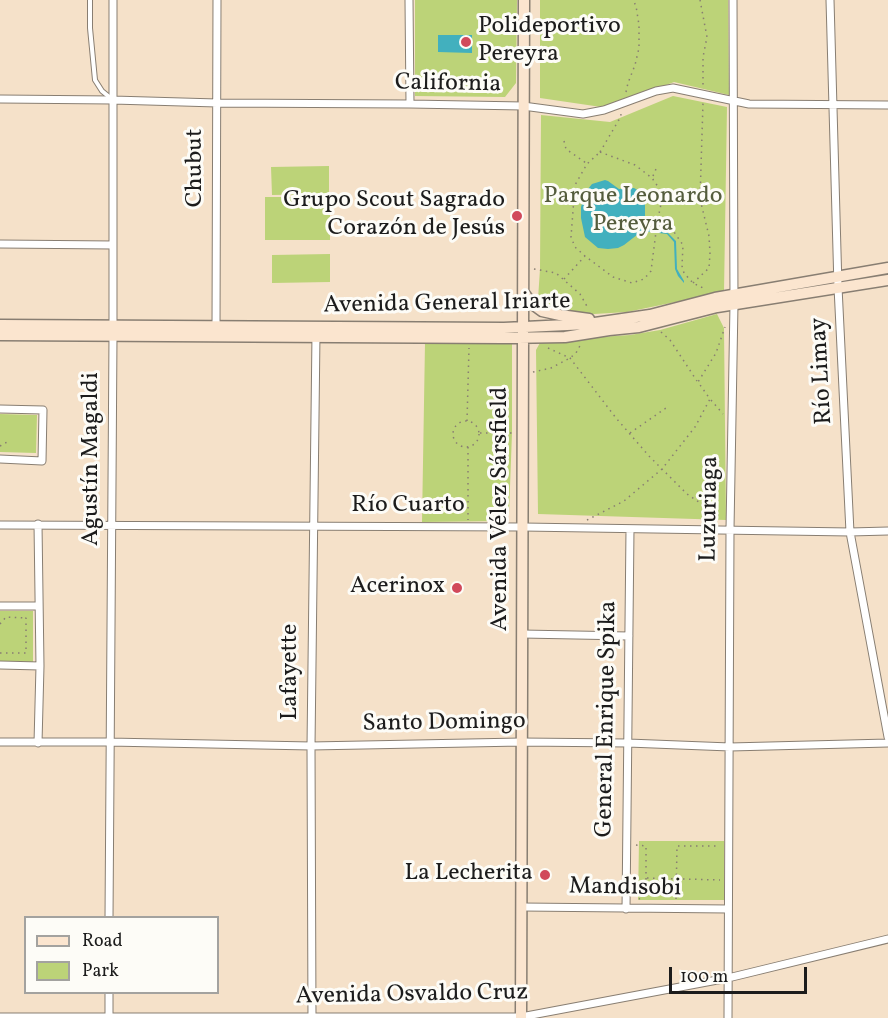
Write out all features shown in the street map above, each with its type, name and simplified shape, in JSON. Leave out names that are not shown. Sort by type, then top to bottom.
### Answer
[{"type":"main road","name":"Avenida Vélez Sársfield","points":[[521,1018],[524,0]]},
{"type":"main road","name":"Avenida General Iriarte","points":[[0,325],[113,331],[524,333],[542,337],[565,337],[654,324],[717,307],[838,282],[888,268]]},
{"type":"main road","name":"Avenida General Iriarte","points":[[838,282],[888,280]]},
{"type":"main road","points":[[524,294],[542,311],[588,319],[622,320]]},
{"type":"main road","name":"Avenida General Iriarte","points":[[316,332],[469,338],[622,320],[715,298],[734,304]]},
{"type":"main road","name":"Avenida General Iriarte","points":[[0,335],[113,331]]},
{"type":"street","name":"Agustín Magaldi","points":[[109,916],[113,0]]},
{"type":"street","name":"Chubut","points":[[216,332],[218,0]]},
{"type":"street","points":[[409,0],[410,104]]},
{"type":"street","name":"Luzuriaga","points":[[728,1018],[730,529],[734,304],[733,0]]},
{"type":"street","name":"Río Limay","points":[[830,0],[838,282],[850,532],[888,737]]},
{"type":"street","name":"California","points":[[0,99],[524,106],[582,114],[604,110],[665,88],[680,88],[733,101],[757,104],[888,105]]},
{"type":"street","points":[[0,244],[113,245]]},
{"type":"street","name":"Lafayette","points":[[312,1018],[311,746],[316,332]]},
{"type":"street","points":[[0,409],[43,410],[42,461],[0,459]]},
{"type":"street","points":[[38,524],[40,666],[38,742]]},
{"type":"street","name":"Río Cuarto","points":[[0,525],[888,531]]},
{"type":"street","name":"General Enrique Spika","points":[[626,909],[630,529]]},
{"type":"street","points":[[0,606],[39,606]]},
{"type":"street","points":[[522,634],[628,636]]},
{"type":"street","points":[[0,665],[40,666]]},
{"type":"street","name":"Santo Domingo","points":[[0,742],[311,746],[521,742],[730,747],[888,743]]},
{"type":"street","name":"Mandisobi","points":[[522,907],[728,909]]},
{"type":"street","name":"Avenida Osvaldo Cruz","points":[[0,1017],[521,1018],[728,978],[888,939]]},
{"type":"street","points":[[109,994],[109,1017]]},
{"type":"lane","points":[[90,0],[95,80],[102,91],[113,100]]},
{"type":"path","points":[[600,152],[635,165],[652,178],[663,194],[651,271],[644,279],[632,283],[614,277],[585,256],[574,247],[571,237],[575,185],[587,164],[600,152],[620,118],[628,83],[635,66],[639,48],[639,26],[633,0]]},
{"type":"path","points":[[693,283],[709,268],[708,236],[700,199],[703,57],[707,37],[700,0]]},
{"type":"path","points":[[564,141],[566,149],[587,164]]},
{"type":"path","points":[[652,178],[656,169]]},
{"type":"path","points":[[657,225],[674,232],[683,245],[681,266],[684,273],[693,283],[714,294],[715,298]]},
{"type":"path","points":[[564,279],[585,256]]},
{"type":"path","points":[[524,269],[540,269],[556,273],[564,279],[580,294],[589,309],[588,319]]},
{"type":"path","points":[[698,382],[716,353],[734,304]]},
{"type":"path","points":[[654,324],[670,340],[710,399],[725,416],[732,417]]},
{"type":"path","points":[[524,374],[551,368],[570,358],[576,353],[583,334]]},
{"type":"path","points":[[542,337],[542,346],[570,358],[629,434],[662,469],[687,494],[726,520],[730,529]]},
{"type":"path","points":[[467,421],[469,338]]},
{"type":"path","points":[[587,520],[624,501],[662,469],[695,427],[710,399]]},
{"type":"path","points":[[629,434],[666,408]]},
{"type":"path","points":[[467,421],[475,424],[480,433],[476,443],[468,447],[458,445],[453,437],[455,427],[467,421]]},
{"type":"path","points":[[480,433],[524,433]]},
{"type":"path","points":[[0,446],[7,442]]},
{"type":"path","points":[[468,447],[468,527]]},
{"type":"path","points":[[0,624],[6,617],[26,618],[39,606]]},
{"type":"path","points":[[0,653],[26,653],[26,618]]},
{"type":"path","points":[[626,846],[646,846],[646,895],[626,909]]},
{"type":"path","points":[[675,909],[677,846],[728,846]]},
{"type":"path","points":[[646,878],[728,880]]},
{"type":"green space","name":"Polideportivo Pereyra","points":[[415,0],[517,0],[516,83],[505,97],[415,96]]},
{"type":"green space","points":[[540,0],[728,0],[729,95],[674,82],[608,108],[540,98]]},
{"type":"green space","name":"Parque Leonardo Pereyra","points":[[673,96],[727,107],[724,292],[627,312],[578,315],[541,304],[538,299],[541,115],[610,122]]},
{"type":"green space","points":[[329,166],[329,194],[272,195],[271,167]]},
{"type":"green space","points":[[265,197],[330,197],[330,240],[265,240]]},
{"type":"green space","points":[[330,254],[330,282],[272,283],[272,255]]},
{"type":"green space","points":[[717,314],[724,328],[726,520],[538,514],[536,350],[541,341],[630,335],[660,330]]},
{"type":"green space","points":[[512,342],[509,514],[503,521],[422,522],[425,343]]},
{"type":"green space","points":[[0,414],[37,415],[36,453],[0,452]]},
{"type":"green space","points":[[0,611],[33,611],[33,662],[0,661]]},
{"type":"green space","points":[[639,841],[724,841],[724,900],[638,900]]},
{"type":"water","points":[[438,35],[472,35],[472,53],[438,52]]},
{"type":"water","points":[[605,180],[619,189],[634,188],[639,191],[645,204],[645,221],[648,228],[667,232],[676,241],[677,269],[684,283],[675,269],[674,242],[667,234],[642,231],[624,245],[608,249],[598,248],[585,237],[581,218],[584,197],[592,184]]},
{"type":"place","name":"Polideportivo Pereyra","points":[[466,42]]},
{"type":"place","name":"Grupo Scout Sagrado Corazón de Jesús","points":[[517,216]]},
{"type":"place","name":"Acerinox","points":[[457,588]]},
{"type":"place","name":"La Lecherita","points":[[545,875]]}]
